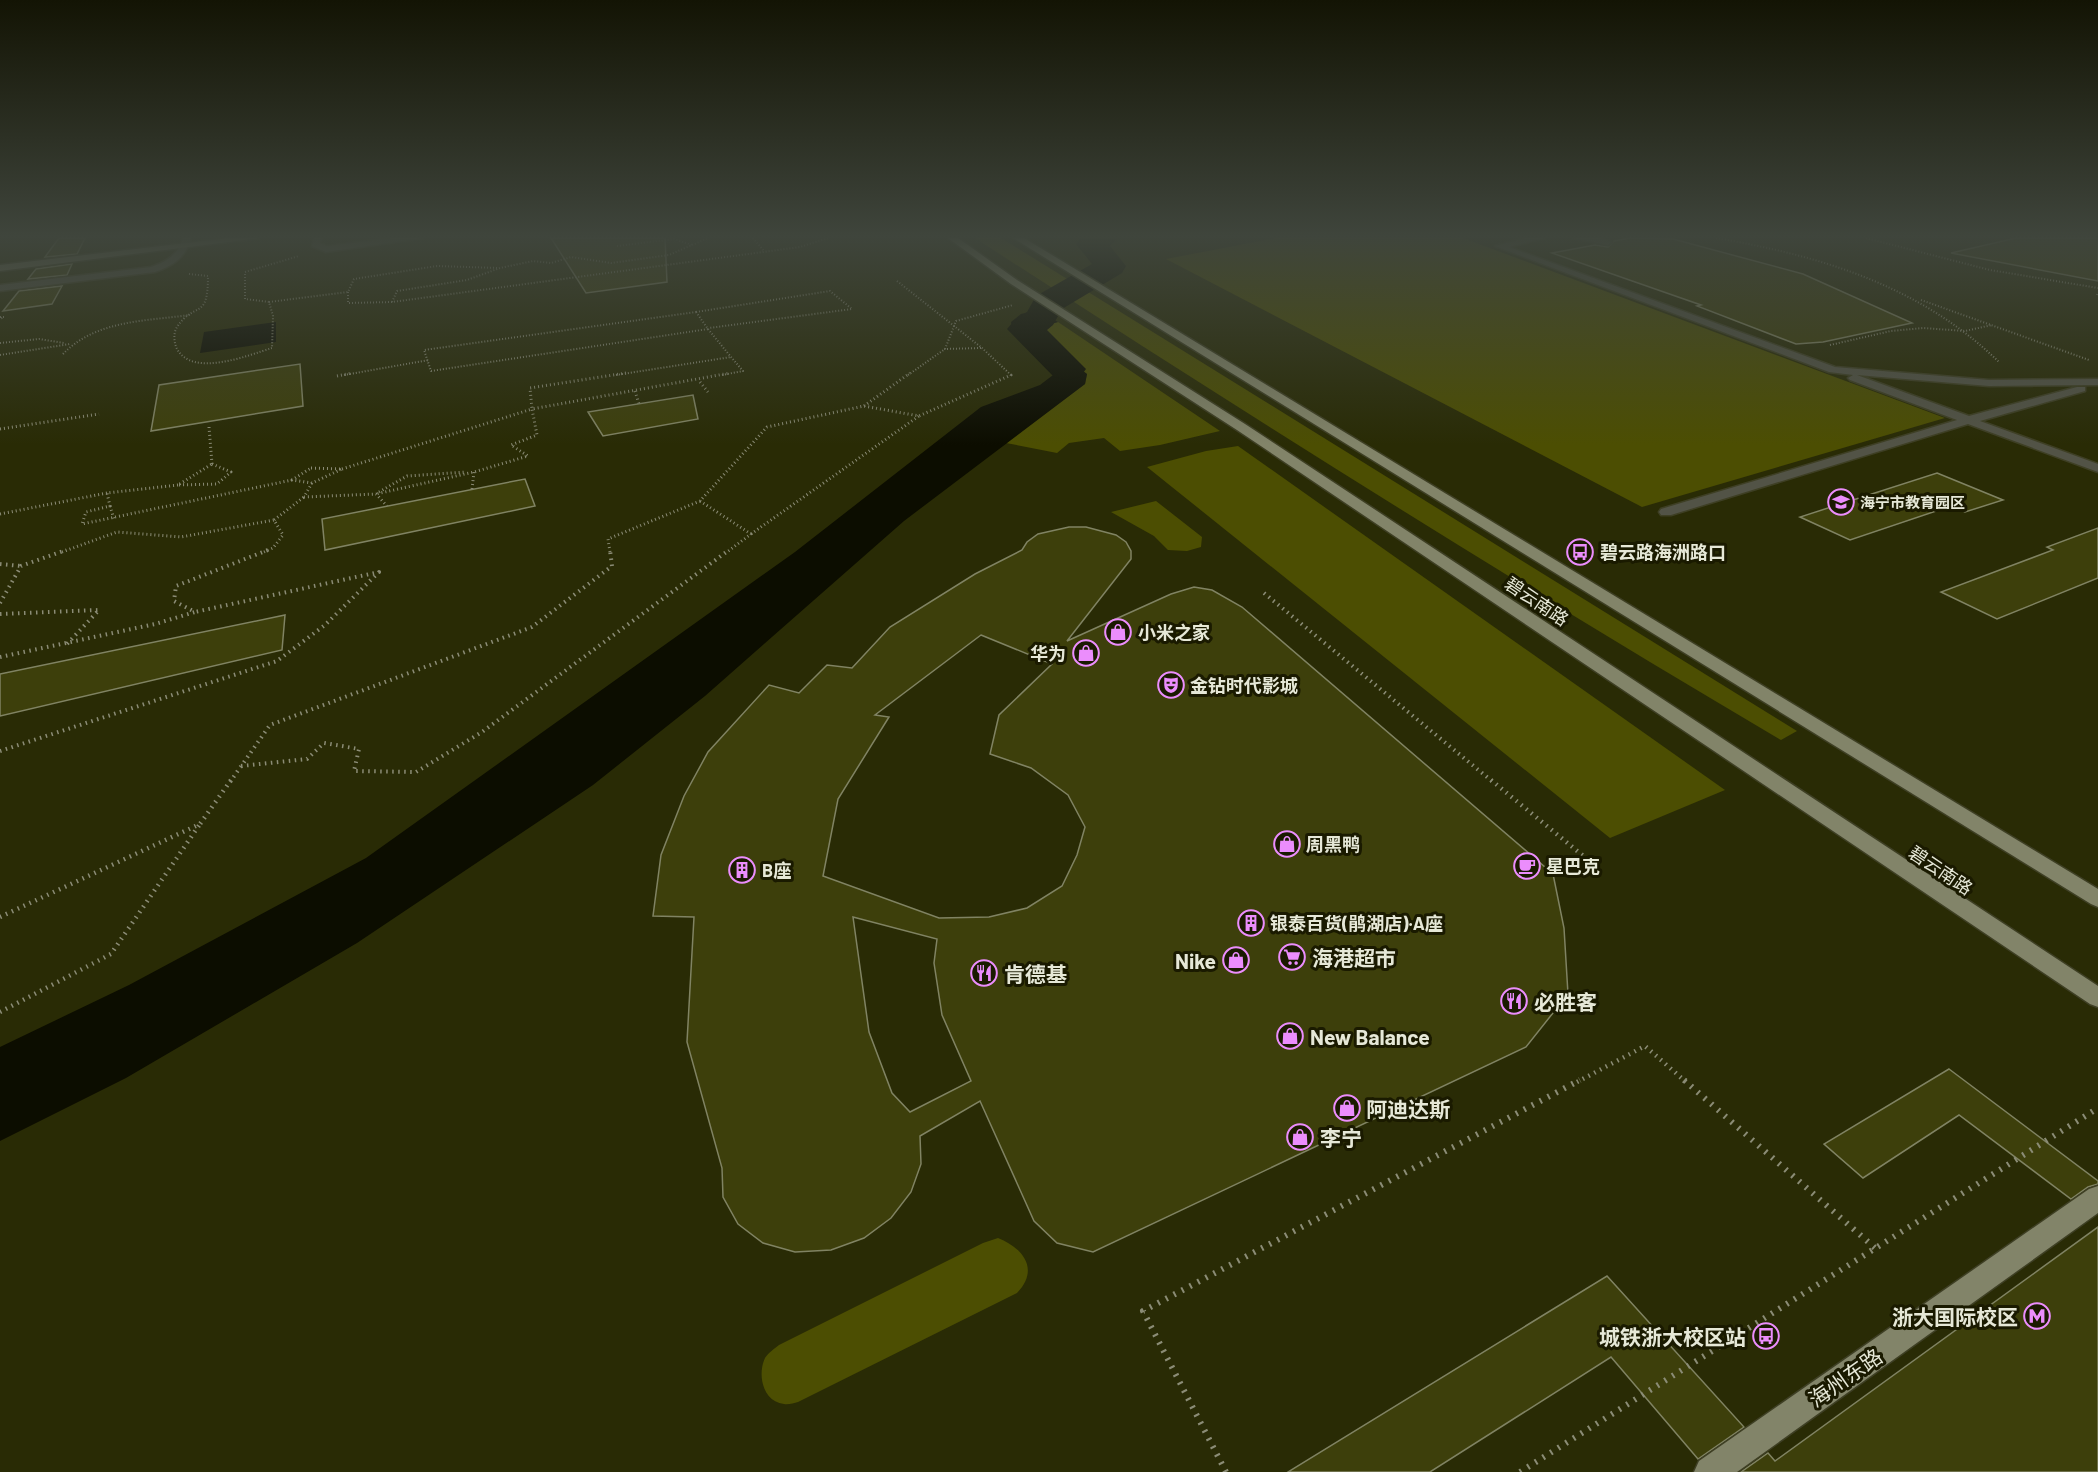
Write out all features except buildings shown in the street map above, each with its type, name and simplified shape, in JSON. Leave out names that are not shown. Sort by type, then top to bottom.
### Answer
[{"type":"main road","name":"碧云南路","points":[[1052,307],[1254,436],[2098,998]]},
{"type":"main road","name":"碧云南路","points":[[1130,307],[2098,899]]},
{"type":"main road","name":"海州东路","points":[[1710,1472],[2098,1198]]},
{"type":"street","points":[[1663,307],[2098,468]]},
{"type":"street","points":[[1833,370],[1989,383],[2098,383]]},
{"type":"street","points":[[1666,512],[2098,383]]},
{"type":"street","points":[[2074,459],[2098,451]]},
{"type":"path","points":[[205,307],[190,315],[176,328],[174,340],[178,353],[195,363],[225,363],[272,348],[273,316],[270,307]]},
{"type":"path","points":[[730,307],[424,350],[431,371],[708,328],[852,309],[849,307]]},
{"type":"path","points":[[241,766],[307,759],[324,743],[359,749],[354,771],[416,772],[482,732],[751,534],[919,416],[1011,375],[982,348],[930,307]]},
{"type":"path","points":[[864,406],[945,349],[956,321],[1008,307]]},
{"type":"path","points":[[1927,307],[1965,331],[1987,349],[2019,383]]},
{"type":"path","points":[[1942,307],[2098,364]]},
{"type":"path","points":[[292,480],[312,483],[342,469],[532,409],[743,371],[696,312]]},
{"type":"path","points":[[0,355],[70,344],[101,329],[190,315]]},
{"type":"path","points":[[1791,354],[1891,331],[1923,327],[1965,331],[1992,325]]},
{"type":"path","points":[[0,343],[39,339],[70,344]]},
{"type":"path","points":[[63,354],[70,344]]},
{"type":"path","points":[[945,349],[982,348]]},
{"type":"path","points":[[304,497],[376,494],[474,472],[528,456],[511,445],[537,435],[530,388],[732,357]]},
{"type":"path","points":[[337,376],[429,360]]},
{"type":"path","points":[[700,382],[708,392]]},
{"type":"path","points":[[634,390],[639,404]]},
{"type":"path","points":[[0,1012],[111,954],[270,725],[532,627],[612,566],[608,538],[700,501],[767,427],[864,406],[919,416]]},
{"type":"path","points":[[0,429],[99,414]]},
{"type":"path","points":[[209,427],[212,464]]},
{"type":"path","points":[[0,514],[107,493],[178,485],[217,484],[231,472],[212,464]]},
{"type":"path","points":[[178,485],[212,464]]},
{"type":"path","points":[[110,506],[86,512],[82,524],[292,480],[311,468],[342,469]]},
{"type":"path","points":[[472,489],[474,472]]},
{"type":"path","points":[[376,494],[408,476],[474,472]]},
{"type":"path","points":[[0,564],[21,566],[117,532],[181,537],[274,520],[304,497],[312,483]]},
{"type":"path","points":[[107,493],[114,519]]},
{"type":"path","points":[[376,494],[387,506]]},
{"type":"path","points":[[700,501],[751,534]]},
{"type":"path","points":[[195,612],[174,601],[176,586],[273,548],[283,535],[274,520]]},
{"type":"path","points":[[0,603],[21,566]]},
{"type":"path","points":[[0,657],[379,572],[325,625],[277,661],[0,751]]},
{"type":"path","points":[[1264,593],[1587,859]]},
{"type":"path","points":[[0,614],[99,610],[66,644]]},
{"type":"path","points":[[0,917],[200,824]]},
{"type":"path","points":[[1226,1472],[1143,1311],[1646,1046],[1875,1248]]},
{"type":"path","points":[[1520,1472],[2098,1107]]},
{"type":"shaded area","points":[[0,307],[2098,307],[2098,1472],[0,1472]]},
{"type":"shaded area","points":[[1082,307],[1112,307],[1797,731],[1781,740],[1577,618]]},
{"type":"shaded area","points":[[1258,307],[1647,307],[1945,418],[1642,507]]},
{"type":"shaded area","points":[[1037,310],[1058,322],[1044,326],[1043,335],[1059,347],[1061,354],[1087,374],[1085,384],[904,521],[705,696],[593,785],[357,943],[126,1078],[0,1141],[0,1047],[129,985],[366,858],[795,552],[981,407],[1040,385],[1057,372],[1013,333],[1011,322],[1021,314]]},
{"type":"shaded area","points":[[276,322],[276,342],[200,353],[204,332]]},
{"type":"shaded area","points":[[1058,322],[1220,431],[1160,445],[1120,451],[1104,438],[1069,443],[1057,453],[1006,443],[1085,384],[1087,374],[1060,354],[1059,347],[1043,335],[1044,326]]},
{"type":"shaded area","points":[[1238,446],[1725,790],[1610,838],[1147,467],[1206,451]]},
{"type":"shaded area","points":[[1156,501],[1202,537],[1201,547],[1187,551],[1168,550],[1154,536],[1111,512]]},
{"type":"shaded area","points":[[998,1238],[1015,1247],[1026,1260],[1027,1276],[1017,1293],[798,1402],[787,1404],[777,1402],[767,1393],[762,1379],[763,1365],[766,1356],[779,1345],[983,1243]]},
{"type":"waterway","points":[[1046,307],[1041,318],[1025,329],[1067,369]]},
{"type":"place","name":"海宁市教育园区","points":[[1841,502]]},
{"type":"place","name":"碧云路海洲路口","points":[[1580,552]]},
{"type":"place","name":"小米之家","points":[[1118,632]]},
{"type":"place","name":"华为","points":[[1086,653]]},
{"type":"place","name":"金钻时代影城","points":[[1171,685]]},
{"type":"place","name":"周黑鸭","points":[[1287,844]]},
{"type":"place","name":"星巴克","points":[[1527,866]]},
{"type":"place","name":"B座","points":[[742,870]]},
{"type":"place","name":"银泰百货(鹃湖店)·A座","points":[[1251,923]]},
{"type":"place","name":"海港超市","points":[[1292,957]]},
{"type":"place","name":"Nike","points":[[1236,960]]},
{"type":"place","name":"肯德基","points":[[984,973]]},
{"type":"place","name":"必胜客","points":[[1514,1001]]},
{"type":"place","name":"New Balance","points":[[1290,1036]]},
{"type":"place","name":"阿迪达斯","points":[[1347,1108]]},
{"type":"place","name":"李宁","points":[[1300,1137]]},
{"type":"place","name":"浙大国际校区","points":[[2037,1316]]},
{"type":"place","name":"城铁浙大校区站","points":[[1766,1336]]}]
